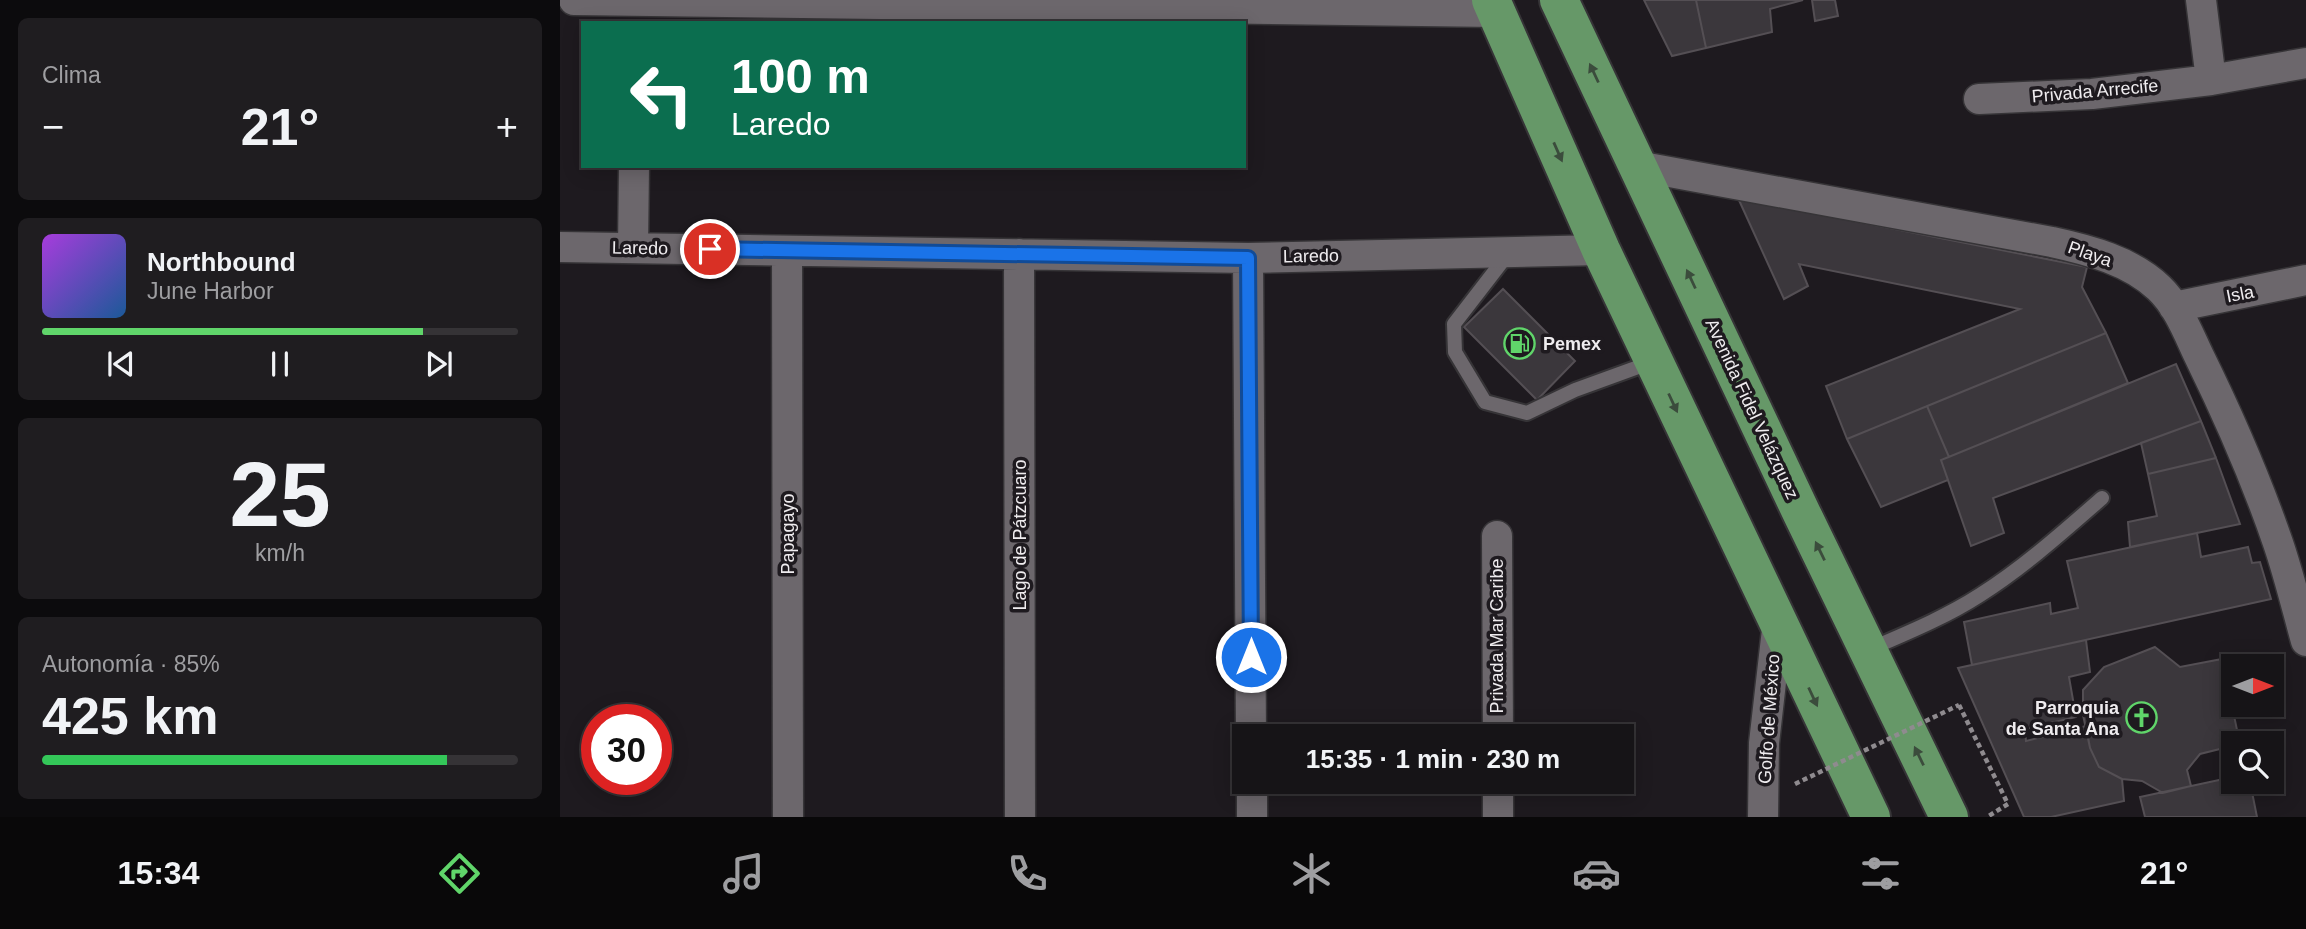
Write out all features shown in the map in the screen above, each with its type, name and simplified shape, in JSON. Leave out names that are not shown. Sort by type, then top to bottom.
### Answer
[{"type":"highway","name":"Avenida Fidel Velázquez","points":[[1559,0],[1949,817]]},
{"type":"highway","points":[[1493,6],[1601,250],[1871,817]]},
{"type":"street","points":[[574,0],[637,12],[1493,6]]},
{"type":"street","points":[[2201,0],[2211,80]]},
{"type":"street","name":"Privada Arrecife","points":[[1979,99],[2092,94],[2211,80],[2306,63]]},
{"type":"street","name":"Playa","points":[[1637,166],[2052,242],[2095,252],[2131,269],[2158,287],[2175,307],[2220,397],[2279,545],[2306,641]]},
{"type":"street","points":[[633,248],[634,168]]},
{"type":"street","name":"Laredo","points":[[560,247],[1248,258],[1601,250]]},
{"type":"street","name":"Papagayo","points":[[787,251],[788,817]]},
{"type":"street","name":"Lago de Pátzcuaro","points":[[1019,254],[1020,817]]},
{"type":"street","points":[[1248,258],[1251,724]]},
{"type":"street","name":"Isla","points":[[2175,307],[2306,280]]},
{"type":"street","name":"Privada Mar Caribe","points":[[1497,536],[1498,724]]},
{"type":"street","name":"Golfo de México","points":[[1763,817],[1764,743],[1777,621]]},
{"type":"street","points":[[1252,794],[1252,817]]},
{"type":"street","points":[[1498,794],[1498,817]]},
{"type":"lane","points":[[1510,252],[1454,324],[1455,352],[1485,402],[1527,413],[1575,390],[1654,361]]},
{"type":"lane","points":[[1868,649],[1922,626],[1979,595],[2015,570],[2102,498]]},
{"type":"path","points":[[1795,784],[1959,705],[2008,804],[1987,817]]},
{"type":"building","points":[[1644,0],[1696,0],[1706,48],[1672,56]]},
{"type":"building","points":[[1696,0],[1803,0],[1770,9],[1772,32],[1706,48]]},
{"type":"building","points":[[1812,0],[1835,0],[1838,16],[1815,21]]},
{"type":"building","points":[[1738,198],[2087,267],[2082,287],[2106,333],[1847,439],[1826,386],[2020,309],[1799,264],[1808,286],[1784,299]]},
{"type":"building","name":"Pemex","points":[[1503,289],[1575,361],[1537,400],[1464,327]]},
{"type":"building","points":[[2106,333],[2128,383],[1949,457],[1927,406]]},
{"type":"building","points":[[2176,364],[2201,421],[1993,498],[2004,533],[1971,546],[1941,460]]},
{"type":"building","points":[[1927,406],[1949,457],[1941,460],[1948,480],[1881,507],[1847,439]]},
{"type":"building","points":[[2201,421],[2216,458],[2148,474],[2141,443]]},
{"type":"building","points":[[2216,458],[2240,524],[2130,547],[2128,522],[2157,516],[2148,474]]},
{"type":"building","points":[[2197,533],[2201,557],[2248,547],[2252,563],[2260,562],[2271,599],[1972,665],[1964,622],[2050,603],[2051,614],[2078,608],[2067,561]]},
{"type":"building","points":[[2086,640],[2090,672],[2069,677],[2076,717],[2025,729],[2026,741],[2086,726],[2090,748],[2099,767],[2122,779],[2124,801],[2051,817],[2024,817],[1958,668]]},
{"type":"building","points":[[2155,647],[2180,667],[2221,659],[2221,718],[2234,718],[2237,731],[2221,731],[2221,749],[2200,754],[2187,770],[2191,786],[2163,793],[2142,781],[2122,779],[2099,767],[2090,748],[2083,715],[2083,690],[2104,667]]},
{"type":"building","points":[[2221,780],[2221,794],[2252,794],[2257,817],[2145,817],[2140,797]]},
{"type":"place","name":"Pemex","points":[[1520,344]]},
{"type":"place","name":"Parroquia de Santa Ana","points":[[2142,718]]},
{"type":"route","points":[[710,249],[1248,258],[1251,657]]}]
